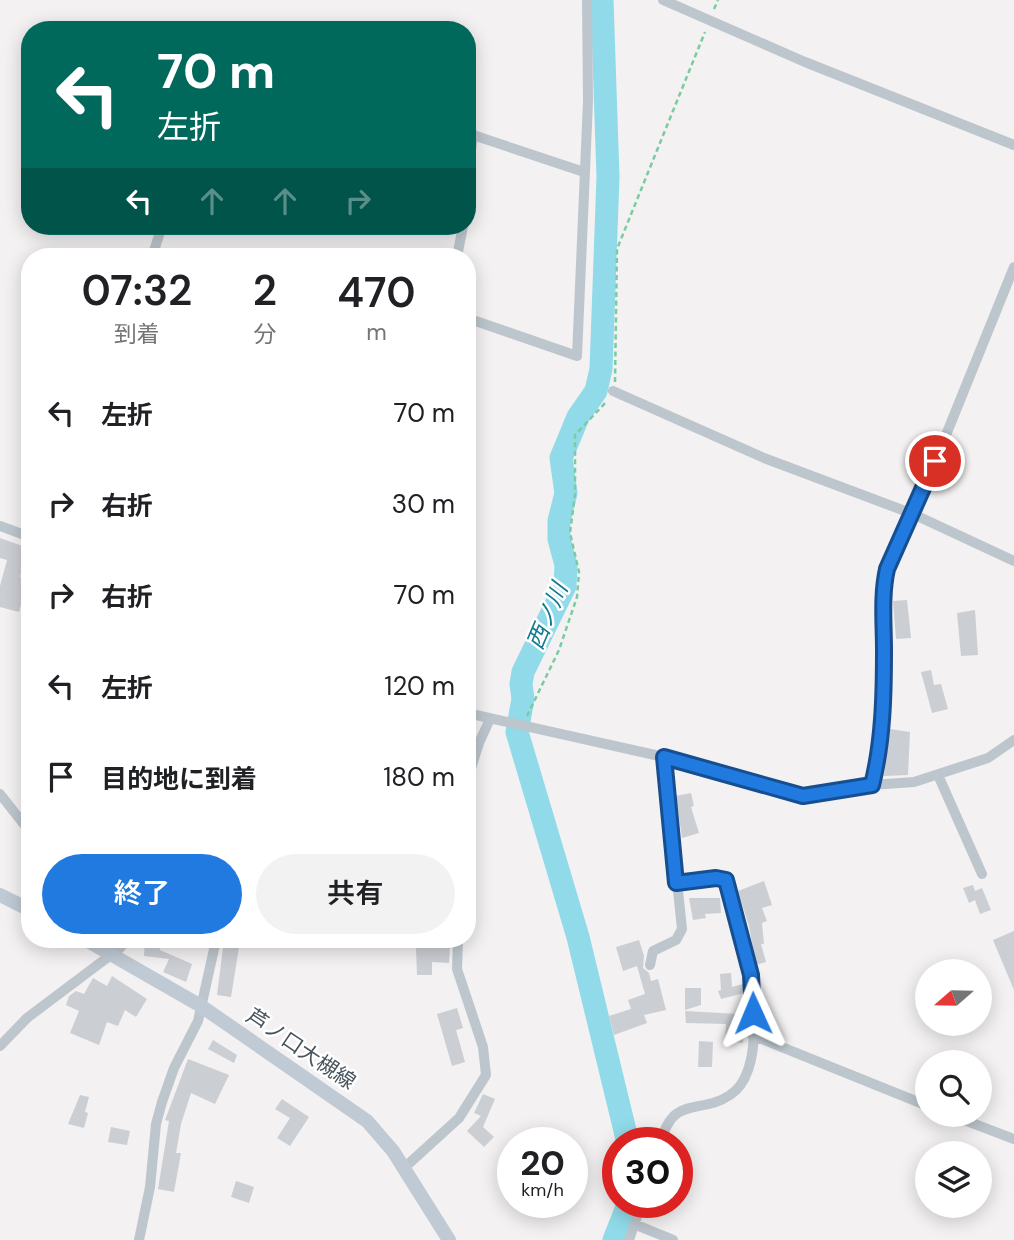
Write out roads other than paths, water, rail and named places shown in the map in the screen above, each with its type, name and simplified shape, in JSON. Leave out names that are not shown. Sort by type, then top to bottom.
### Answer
[{"type":"main road","points":[[0,895],[21,906]]},
{"type":"main road","name":"芦ノ口大槻線","points":[[126,948],[201,1006],[352,1109],[381,1136],[449,1240]]},
{"type":"street","points":[[476,321],[577,356],[588,102],[585,36],[587,0]]},
{"type":"street","points":[[663,0],[805,62],[1014,145]]},
{"type":"street","points":[[476,135],[584,172]]},
{"type":"street","points":[[872,785],[879,758],[883,701],[883,587],[887,569],[913,514],[1014,267]]},
{"type":"street","points":[[613,391],[764,458],[913,514],[1014,561]]},
{"type":"street","points":[[0,526],[21,534]]},
{"type":"street","points":[[476,715],[664,757],[803,796],[872,785],[900,785],[988,758],[1014,740]]},
{"type":"street","points":[[476,757],[490,719]]},
{"type":"street","points":[[650,965],[653,951],[680,935],[682,925],[664,757]]},
{"type":"street","points":[[937,775],[982,874]]},
{"type":"street","points":[[0,794],[21,821]]},
{"type":"street","points":[[667,1127],[677,1113],[730,1096],[740,1086],[750,1062],[752,1035],[751,975],[726,880],[716,878],[676,883]]},
{"type":"street","points":[[0,1046],[27,1018],[116,948]]},
{"type":"street","points":[[139,1240],[150,1187],[156,1124],[174,1068],[198,1021],[214,948]]},
{"type":"street","points":[[404,1168],[459,1118],[486,1075],[483,1047],[457,969],[458,948]]},
{"type":"street","points":[[752,1035],[915,1101]]},
{"type":"street","points":[[982,1127],[1014,1139]]},
{"type":"street","points":[[629,1240],[636,1218]]},
{"type":"street","points":[[634,1224],[673,1240]]},
{"type":"waterway","name":"西ノ川","points":[[602,0],[608,177],[601,369],[596,391],[578,417],[561,458],[566,493],[559,521],[559,539],[566,565],[565,586],[523,672],[523,699],[517,732],[578,937],[624,1127]]},
{"type":"waterway","name":"西ノ川","points":[[614,1240],[623,1218]]}]
